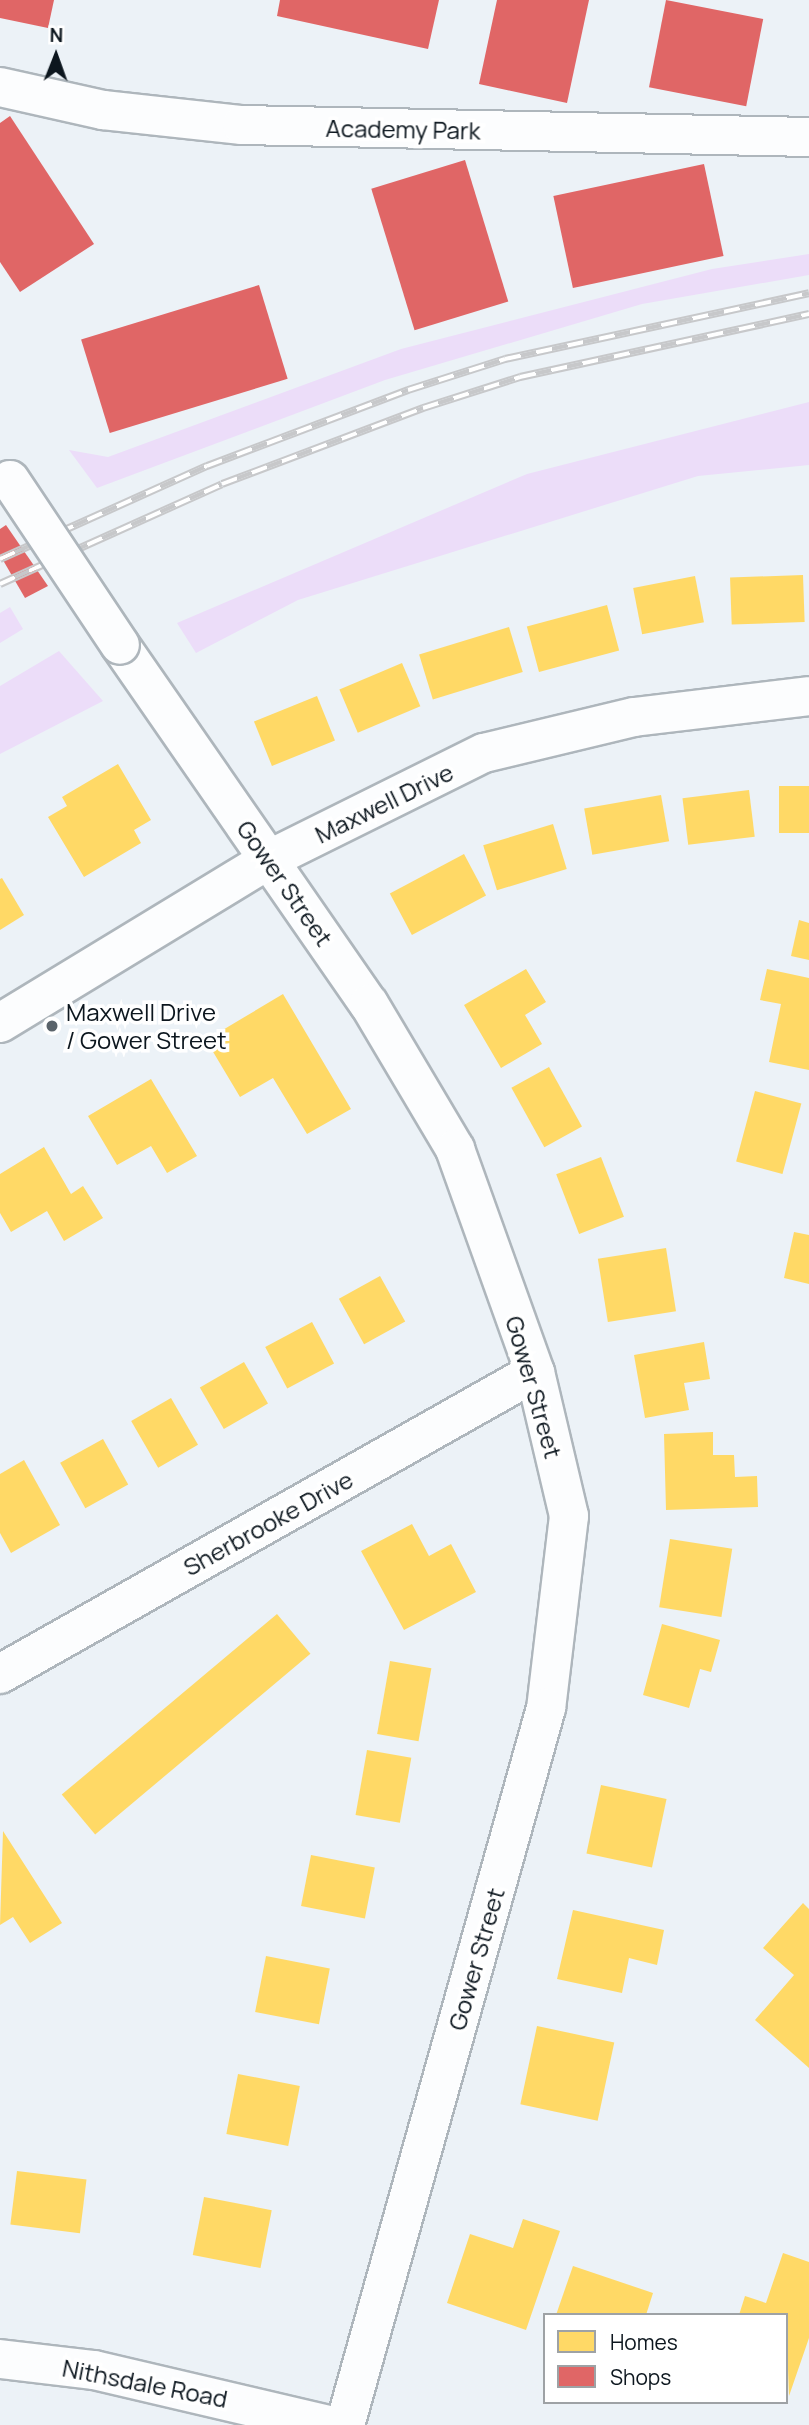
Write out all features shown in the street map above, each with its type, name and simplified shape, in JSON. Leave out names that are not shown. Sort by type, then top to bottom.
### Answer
[{"type":"street","name":"Academy Park","points":[[0,87],[103,110],[242,125],[809,137]]},
{"type":"street","name":"Gower Street","points":[[5,473],[120,645],[369,1004],[455,1149],[535,1372],[569,1516],[546,1708],[345,2425]]},
{"type":"street","name":"Maxwell Drive","points":[[0,1023],[268,860],[484,753],[634,717],[809,696]]},
{"type":"street","name":"Sherbrooke Drive","points":[[0,1674],[535,1372]]},
{"type":"street","name":"Nithsdale Road","points":[[0,2359],[94,2370],[328,2425]]},
{"type":"shaded area","points":[[809,254],[809,275],[642,304],[385,380],[97,488],[69,450],[108,457],[401,349],[712,269]]},
{"type":"shaded area","points":[[809,402],[809,465],[698,476],[298,600],[196,653],[177,623],[527,474]]},
{"type":"shaded area","points":[[10,607],[23,629],[0,643],[0,613]]},
{"type":"shaded area","points":[[59,651],[103,701],[0,754],[0,686]]},
{"type":"building: Homes","points":[[803,575],[805,622],[732,625],[730,578]]},
{"type":"building: Homes","points":[[695,576],[704,622],[642,634],[633,588]]},
{"type":"building: Homes","points":[[607,605],[619,650],[539,672],[527,626]]},
{"type":"building: Homes","points":[[509,627],[523,672],[433,699],[419,654]]},
{"type":"building: Homes","points":[[402,663],[420,706],[358,733],[339,690]]},
{"type":"building: Homes","points":[[317,696],[335,741],[272,766],[254,721]]},
{"type":"building: Homes","points":[[118,764],[151,820],[134,830],[141,843],[84,877],[48,817],[67,806],[62,797]]},
{"type":"building: Homes","points":[[779,786],[809,786],[809,833],[779,833]]},
{"type":"building: Homes","points":[[749,790],[755,837],[688,845],[682,798]]},
{"type":"building: Homes","points":[[661,795],[669,841],[592,855],[584,809]]},
{"type":"building: Homes","points":[[553,824],[567,869],[497,890],[483,845]]},
{"type":"building: Homes","points":[[464,854],[486,895],[412,935],[390,893]]},
{"type":"building: Homes","points":[[2,878],[24,915],[0,930],[0,879]]},
{"type":"building: Homes","points":[[799,920],[809,923],[809,960],[791,956]]},
{"type":"building: Homes","points":[[526,969],[546,1002],[525,1015],[542,1044],[501,1068],[464,1005]]},
{"type":"building: Homes","points":[[767,969],[809,978],[809,1070],[769,1062],[781,1004],[760,1000]]},
{"type":"building: Homes","points":[[283,994],[351,1109],[307,1134],[273,1078],[240,1097],[206,1040]]},
{"type":"building: Homes","points":[[549,1067],[582,1126],[544,1147],[511,1088]]},
{"type":"building: Homes","points":[[151,1079],[197,1156],[167,1173],[151,1146],[117,1165],[88,1116]]},
{"type":"building: Homes","points":[[755,1091],[801,1103],[782,1174],[736,1162]]},
{"type":"building: Homes","points":[[44,1147],[71,1194],[83,1186],[103,1218],[64,1241],[47,1211],[11,1232],[0,1213],[0,1174]]},
{"type":"building: Homes","points":[[601,1157],[624,1217],[579,1234],[556,1174]]},
{"type":"building: Homes","points":[[794,1232],[809,1235],[809,1284],[784,1278]]},
{"type":"building: Homes","points":[[666,1248],[676,1311],[608,1322],[598,1259]]},
{"type":"building: Homes","points":[[380,1276],[405,1321],[364,1344],[339,1299]]},
{"type":"building: Homes","points":[[312,1322],[334,1363],[287,1388],[265,1347]]},
{"type":"building: Homes","points":[[704,1342],[710,1379],[684,1383],[689,1410],[645,1418],[634,1355]]},
{"type":"building: Homes","points":[[244,1362],[268,1404],[224,1429],[200,1388]]},
{"type":"building: Homes","points":[[171,1398],[198,1445],[158,1468],[131,1421]]},
{"type":"building: Homes","points":[[713,1432],[713,1455],[734,1455],[735,1477],[757,1476],[758,1507],[666,1510],[664,1434]]},
{"type":"building: Homes","points":[[103,1439],[128,1484],[85,1508],[60,1463]]},
{"type":"building: Homes","points":[[24,1460],[60,1525],[11,1553],[0,1533],[0,1474]]},
{"type":"building: Homes","points":[[412,1524],[429,1556],[451,1544],[476,1592],[404,1630],[361,1551]]},
{"type":"building: Homes","points":[[670,1539],[732,1549],[721,1617],[659,1607]]},
{"type":"building: Homes","points":[[277,1614],[310,1654],[95,1834],[62,1795]]},
{"type":"building: Homes","points":[[662,1624],[720,1640],[711,1672],[700,1669],[689,1708],[643,1695]]},
{"type":"building: Homes","points":[[390,1661],[431,1668],[419,1741],[377,1734]]},
{"type":"building: Homes","points":[[367,1750],[411,1758],[400,1823],[356,1815]]},
{"type":"building: Homes","points":[[601,1785],[667,1799],[652,1867],[586,1853]]},
{"type":"building: Homes","points":[[3,1831],[62,1923],[30,1943],[13,1917],[0,1925]]},
{"type":"building: Homes","points":[[311,1855],[375,1867],[365,1918],[301,1906]]},
{"type":"building: Homes","points":[[803,1903],[809,1909],[809,2068],[755,2020],[794,1975],[763,1948]]},
{"type":"building: Homes","points":[[573,1910],[664,1930],[657,1965],[629,1958],[622,1993],[557,1979]]},
{"type":"building: Homes","points":[[266,1956],[330,1968],[319,2024],[255,2012]]},
{"type":"building: Homes","points":[[537,2026],[614,2042],[598,2121],[520,2104]]},
{"type":"building: Homes","points":[[238,2074],[300,2086],[288,2146],[226,2134]]},
{"type":"building: Homes","points":[[17,2171],[86,2180],[80,2233],[10,2225]]},
{"type":"building: Homes","points":[[204,2197],[272,2210],[260,2268],[193,2255]]},
{"type":"building: Homes","points":[[523,2219],[560,2231],[526,2330],[447,2303],[470,2234],[513,2248]]},
{"type":"building: Homes","points":[[783,2253],[809,2262],[809,2338],[789,2396],[788,2313],[740,2313],[745,2296],[766,2303]]},
{"type":"building: Homes","points":[[573,2266],[653,2293],[647,2313],[557,2313]]},
{"type":"building: Shops","points":[[0,0],[54,0],[48,28],[0,18]]},
{"type":"building: Shops","points":[[280,0],[439,0],[428,49],[277,16]]},
{"type":"building: Shops","points":[[497,0],[589,0],[567,103],[479,84]]},
{"type":"building: Shops","points":[[666,0],[763,19],[746,106],[649,87]]},
{"type":"building: Shops","points":[[10,116],[94,244],[20,292],[0,262],[0,123]]},
{"type":"building: Shops","points":[[465,160],[508,302],[415,330],[371,189]]},
{"type":"building: Shops","points":[[704,164],[724,256],[573,288],[553,196]]},
{"type":"building: Shops","points":[[259,285],[288,379],[110,433],[81,339]]},
{"type":"building: Shops","points":[[6,525],[48,586],[25,598],[0,555],[0,529]]},
{"type":"railway","points":[[0,559],[207,466],[408,390],[505,359],[809,293]]},
{"type":"railway","points":[[0,584],[222,484],[423,408],[520,377],[809,314]]},
{"type":"place","name":"Maxwell Drive / Gower Street","points":[[52,1026]]}]
